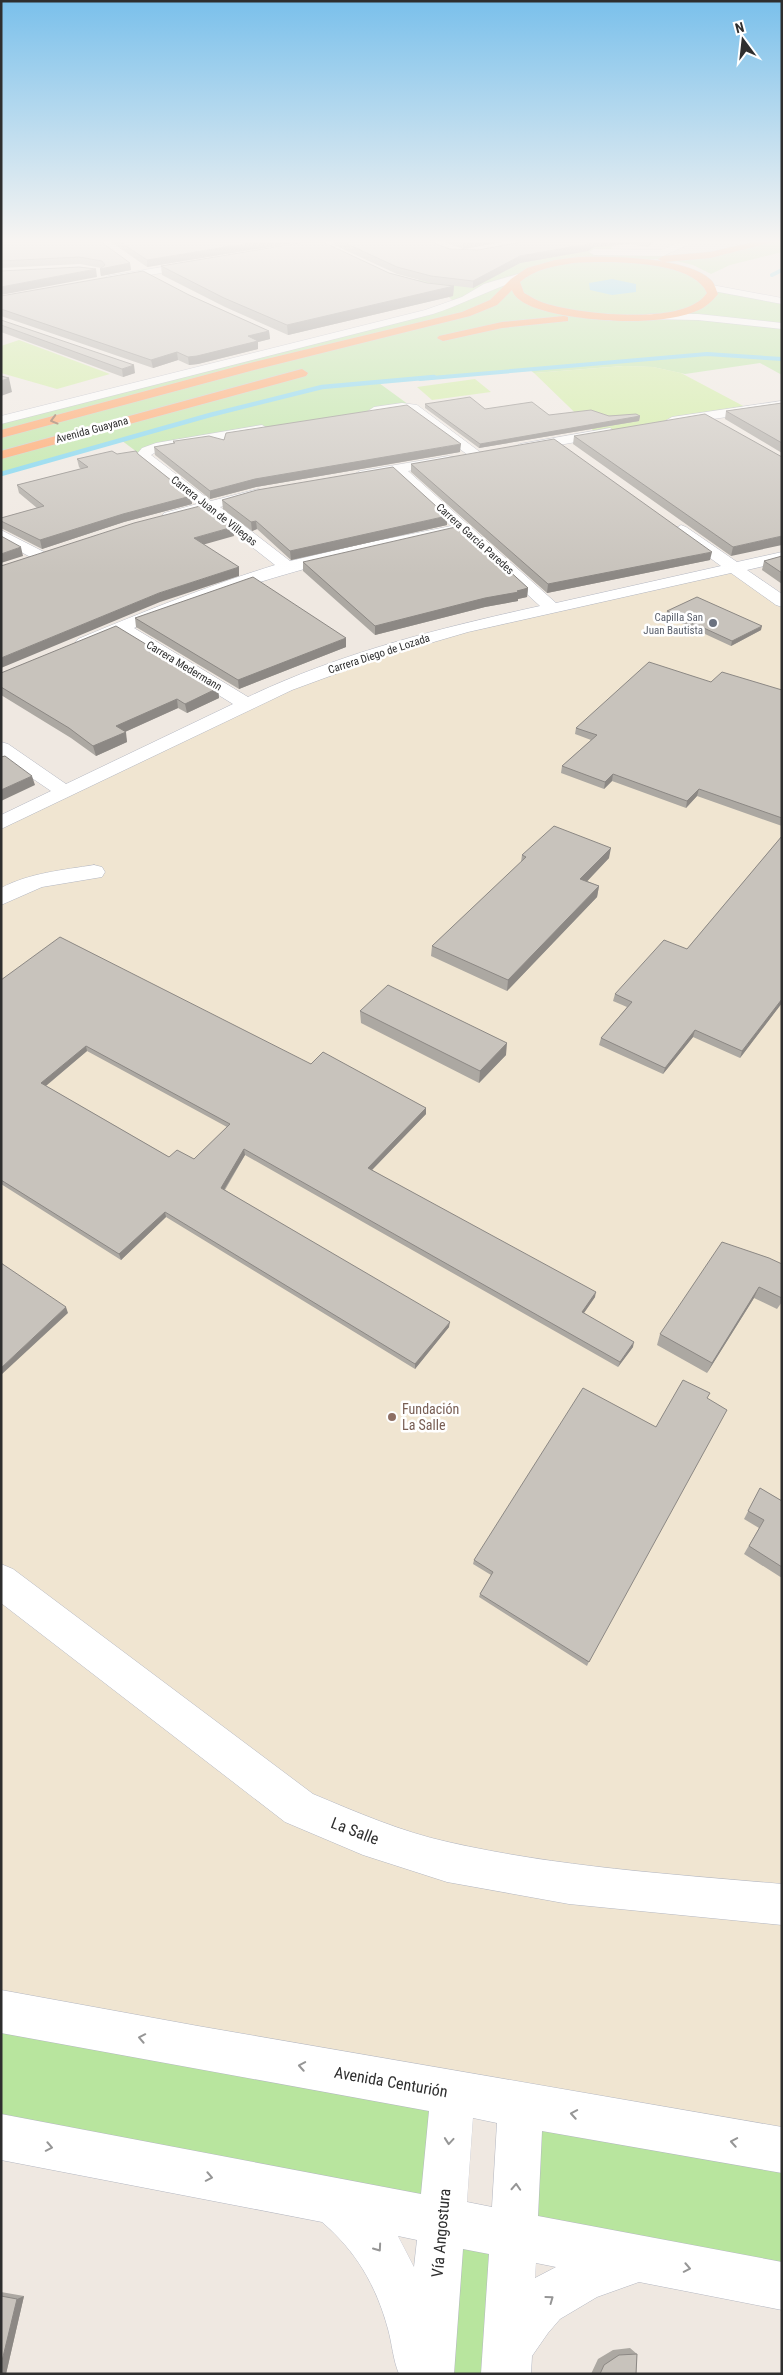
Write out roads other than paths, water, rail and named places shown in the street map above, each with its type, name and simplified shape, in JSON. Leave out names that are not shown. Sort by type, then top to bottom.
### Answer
[{"type":"highway","name":"Avenida Guayana","points":[[1,434],[308,353]]},
{"type":"highway","name":"Avenida Guayana","points":[[1,455],[312,370]]},
{"type":"street","points":[[1,420],[265,353]]},
{"type":"street","points":[[142,370],[166,378]]},
{"type":"street","points":[[656,424],[782,405]]},
{"type":"street","points":[[364,413],[408,407],[416,410],[477,455]]},
{"type":"street","points":[[706,416],[723,426]]},
{"type":"street","name":"Carrera Juan de Villegas","points":[[278,427],[156,447],[144,453],[145,458],[287,567]]},
{"type":"street","points":[[510,449],[621,430]]},
{"type":"street","points":[[556,441],[571,452]]},
{"type":"street","points":[[348,477],[493,452]]},
{"type":"street","name":"Carrera García Paredes","points":[[397,469],[553,609]]},
{"type":"street","points":[[157,519],[207,505],[276,490]]},
{"type":"street","points":[[668,521],[782,602]]},
{"type":"street","points":[[67,649],[221,587],[287,567],[384,543],[464,528]]},
{"type":"street","points":[[1,535],[40,556]]},
{"type":"street","points":[[25,562],[56,551]]},
{"type":"street","name":"Carrera Diego de Lozada","points":[[1,823],[247,705],[310,677],[373,654],[464,628],[782,557]]},
{"type":"street","name":"Carrera Medermann","points":[[120,628],[247,705]]},
{"type":"street","points":[[1,748],[65,792]]},
{"type":"street","points":[[1,898],[13,890],[42,880],[94,872]]},
{"type":"street","name":"La Salle","points":[[1,1581],[77,1641],[299,1808],[336,1824],[363,1835],[447,1862],[541,1879],[569,1884],[782,1904]]},
{"type":"street","name":"Avenida Centurión","points":[[1,2011],[198,2048],[782,2150]]},
{"type":"street","name":"Vía Angostura","points":[[429,2374],[453,2092]]},
{"type":"street","points":[[506,2361],[521,2105]]},
{"type":"street","points":[[1,2138],[782,2286]]},
{"type":"street","points":[[333,2200],[366,2231],[391,2267],[413,2330],[423,2374]]},
{"type":"street","points":[[506,2361],[535,2310],[565,2288],[598,2270],[639,2259]]},
{"type":"waterway","points":[[420,379],[707,354],[782,359]]},
{"type":"waterway","points":[[1,474],[210,415],[322,387],[434,377]]},
{"type":"place","name":"Capilla San Juan Bautista","points":[[713,623]]},
{"type":"place","name":"Fundación La Salle","points":[[392,1417]]}]
